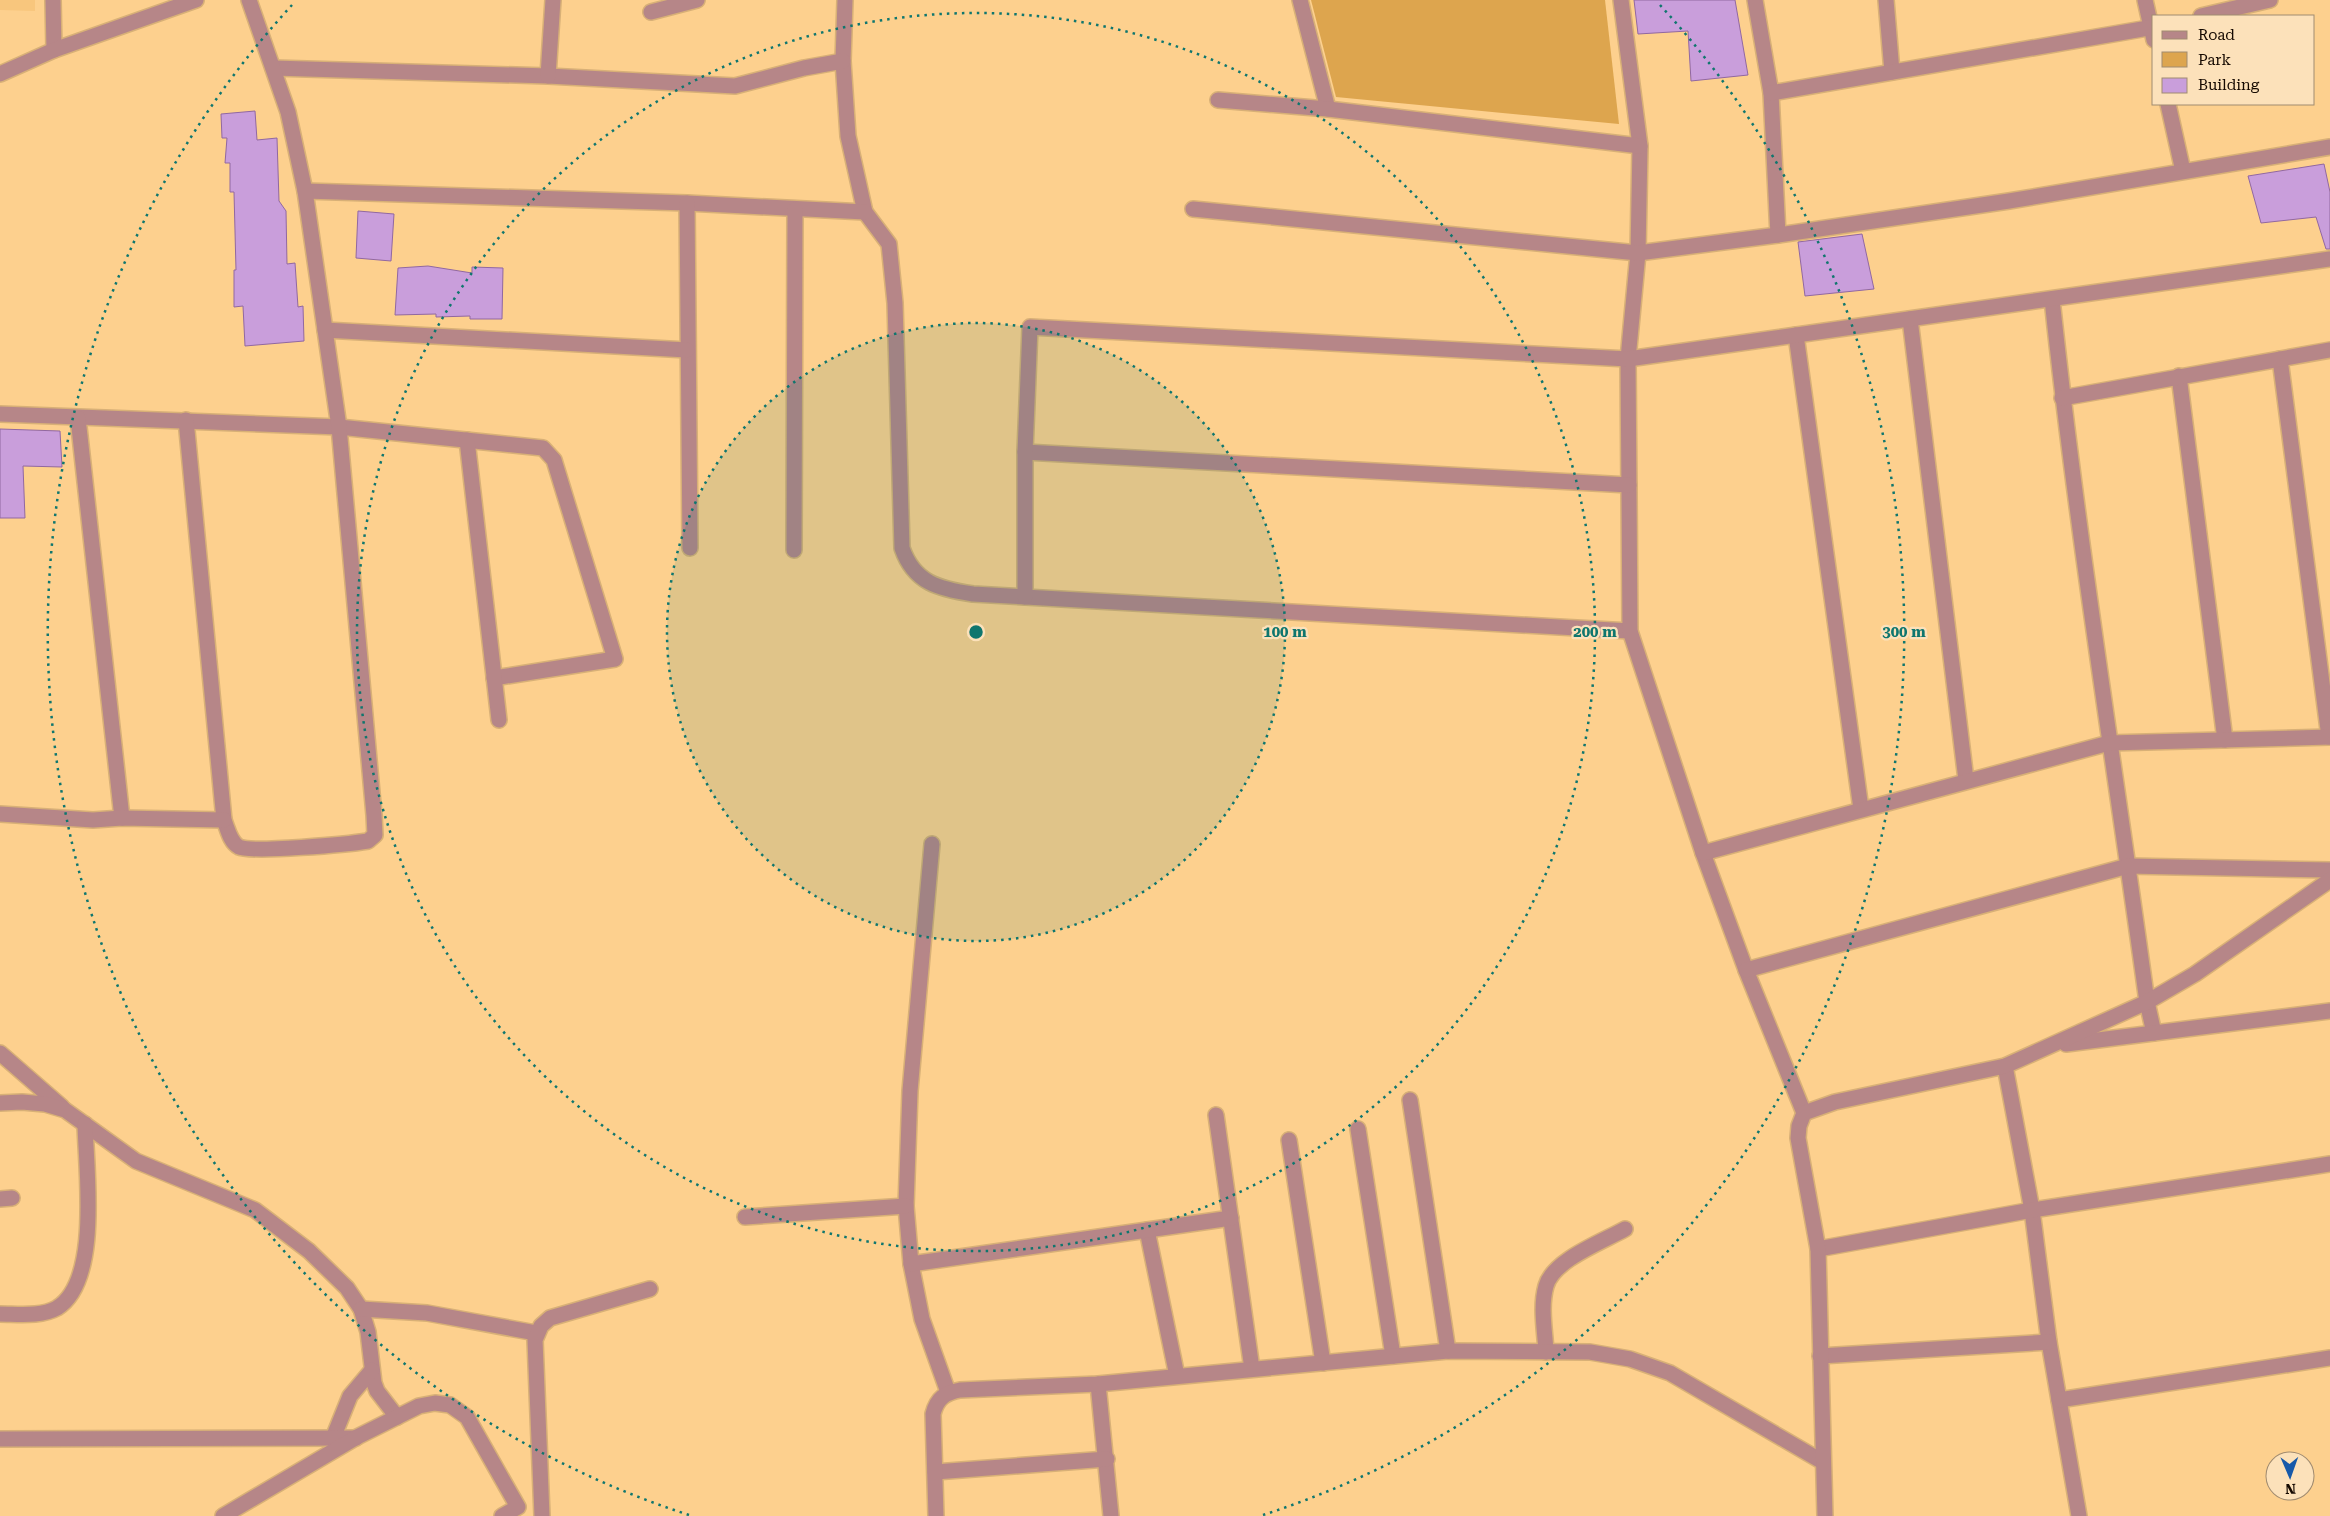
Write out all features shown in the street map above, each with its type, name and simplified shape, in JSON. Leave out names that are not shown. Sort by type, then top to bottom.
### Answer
[{"type":"street","points":[[53,0],[54,50]]},
{"type":"street","points":[[0,74],[54,50],[196,0]]},
{"type":"street","points":[[186,420],[224,820],[231,840],[239,847],[248,849],[368,841],[376,835],[339,427],[306,191],[288,112],[249,0]]},
{"type":"street","points":[[548,76],[552,0]]},
{"type":"street","points":[[651,12],[697,0]]},
{"type":"street","points":[[845,0],[843,61],[848,136],[865,212],[889,244],[894,303],[902,548],[907,563],[912,570],[928,583],[948,590],[1025,597],[1630,631]]},
{"type":"street","points":[[1300,0],[1328,110]]},
{"type":"street","points":[[1621,0],[1640,146],[1638,253],[1628,359],[1630,631],[1703,853],[1746,970],[1804,1113],[1799,1126],[1798,1138],[1818,1249],[1825,1516]]},
{"type":"street","points":[[1755,0],[1771,93],[1778,235]]},
{"type":"street","points":[[1886,0],[1892,72]]},
{"type":"street","points":[[2145,0],[2152,28]]},
{"type":"street","points":[[2205,15],[2268,0]]},
{"type":"street","points":[[1771,93],[1892,72],[2152,32]]},
{"type":"street","points":[[273,68],[548,76],[735,86],[804,68],[843,61]]},
{"type":"street","points":[[1218,100],[1328,110],[1640,146]]},
{"type":"street","points":[[2168,105],[2183,171]]},
{"type":"street","points":[[1193,209],[1638,253],[1778,235],[2009,201],[2330,147]]},
{"type":"street","points":[[306,191],[687,203],[795,210],[865,212]]},
{"type":"street","points":[[687,203],[690,548]]},
{"type":"street","points":[[794,550],[795,210]]},
{"type":"street","points":[[1025,597],[1025,452],[1030,327],[1628,359],[2330,259]]},
{"type":"street","points":[[2052,299],[2062,398],[2109,743],[2147,1002],[2154,1033]]},
{"type":"street","points":[[1910,319],[1966,780]]},
{"type":"street","points":[[324,330],[687,350]]},
{"type":"street","points":[[1796,335],[1861,809]]},
{"type":"street","points":[[2062,398],[2330,350]]},
{"type":"street","points":[[1703,853],[1966,780],[2109,743],[2330,737],[2280,359]]},
{"type":"street","points":[[2180,376],[2226,740]]},
{"type":"street","points":[[0,414],[339,427],[543,448],[554,460],[615,659],[494,678]]},
{"type":"street","points":[[78,418],[122,818]]},
{"type":"street","points":[[468,440],[499,720]]},
{"type":"street","points":[[1025,452],[1629,485]]},
{"type":"street","points":[[0,814],[93,820],[122,818],[224,820]]},
{"type":"street","points":[[932,844],[910,1091],[906,1206],[911,1264],[922,1319],[948,1392]]},
{"type":"street","points":[[1746,970],[2128,866],[2330,870]]},
{"type":"street","points":[[1804,1113],[1835,1102],[2005,1066],[2147,1002],[2195,974],[2330,880]]},
{"type":"street","points":[[2052,1045],[2330,1010]]},
{"type":"street","points":[[0,1053],[65,1110],[136,1160],[255,1210],[309,1252],[347,1288],[361,1309],[368,1332],[372,1370],[377,1390],[397,1417]]},
{"type":"street","points":[[2005,1066],[2032,1210],[2049,1342],[2079,1516]]},
{"type":"street","points":[[1410,1100],[1448,1352]]},
{"type":"street","points":[[0,1103],[45,1104],[65,1110]]},
{"type":"street","points":[[1216,1115],[1252,1369]]},
{"type":"street","points":[[0,1314],[49,1312],[66,1300],[79,1280],[88,1233],[85,1124]]},
{"type":"street","points":[[1358,1128],[1393,1356]]},
{"type":"street","points":[[1289,1140],[1323,1363]]},
{"type":"street","points":[[1818,1249],[2032,1210],[2330,1164]]},
{"type":"street","points":[[745,1217],[906,1206]]},
{"type":"street","points":[[911,1264],[1231,1218]]},
{"type":"street","points":[[1546,1352],[1544,1298],[1546,1285],[1551,1274],[1561,1264],[1625,1229]]},
{"type":"street","points":[[1147,1230],[1177,1376]]},
{"type":"street","points":[[542,1516],[536,1333],[550,1318],[650,1289]]},
{"type":"street","points":[[361,1309],[426,1313],[536,1333]]},
{"type":"street","points":[[1820,1356],[2049,1342]]},
{"type":"street","points":[[936,1516],[933,1414],[935,1404],[948,1392],[1098,1384],[1448,1352],[1590,1352],[1630,1359],[1670,1374],[1823,1462]]},
{"type":"street","points":[[2059,1400],[2330,1358]]},
{"type":"street","points":[[333,1438],[350,1396],[372,1370]]},
{"type":"street","points":[[1098,1384],[1107,1459],[1111,1516]]},
{"type":"street","points":[[223,1516],[357,1438],[419,1406],[435,1403],[450,1406],[467,1416],[521,1511],[502,1516]]},
{"type":"street","points":[[0,1439],[357,1438]]},
{"type":"street","points":[[935,1472],[1107,1459]]},
{"type":"shaded area","points":[[0,0],[35,0],[35,11],[0,10]]},
{"type":"green space","points":[[1311,0],[1605,0],[1619,124],[1336,97]]},
{"type":"building","points":[[1634,0],[1735,0],[1748,75],[1691,81],[1688,31],[1638,34]]},
{"type":"building","points":[[255,111],[257,140],[277,138],[279,201],[286,211],[287,264],[295,263],[298,307],[303,306],[304,341],[245,346],[243,306],[234,307],[234,270],[236,270],[234,192],[230,192],[230,163],[225,163],[227,138],[222,138],[221,114]]},
{"type":"building","points":[[2324,164],[2330,192],[2330,249],[2326,249],[2316,217],[2261,223],[2248,176]]},
{"type":"building","points":[[358,211],[394,214],[391,261],[356,258]]},
{"type":"building","points":[[1862,234],[1874,289],[1805,296],[1798,242]]},
{"type":"building","points":[[428,266],[472,273],[472,267],[503,268],[502,319],[470,319],[470,316],[436,317],[436,314],[395,315],[398,268]]},
{"type":"building","points":[[0,429],[60,431],[62,467],[23,466],[25,518],[0,518]]}]
